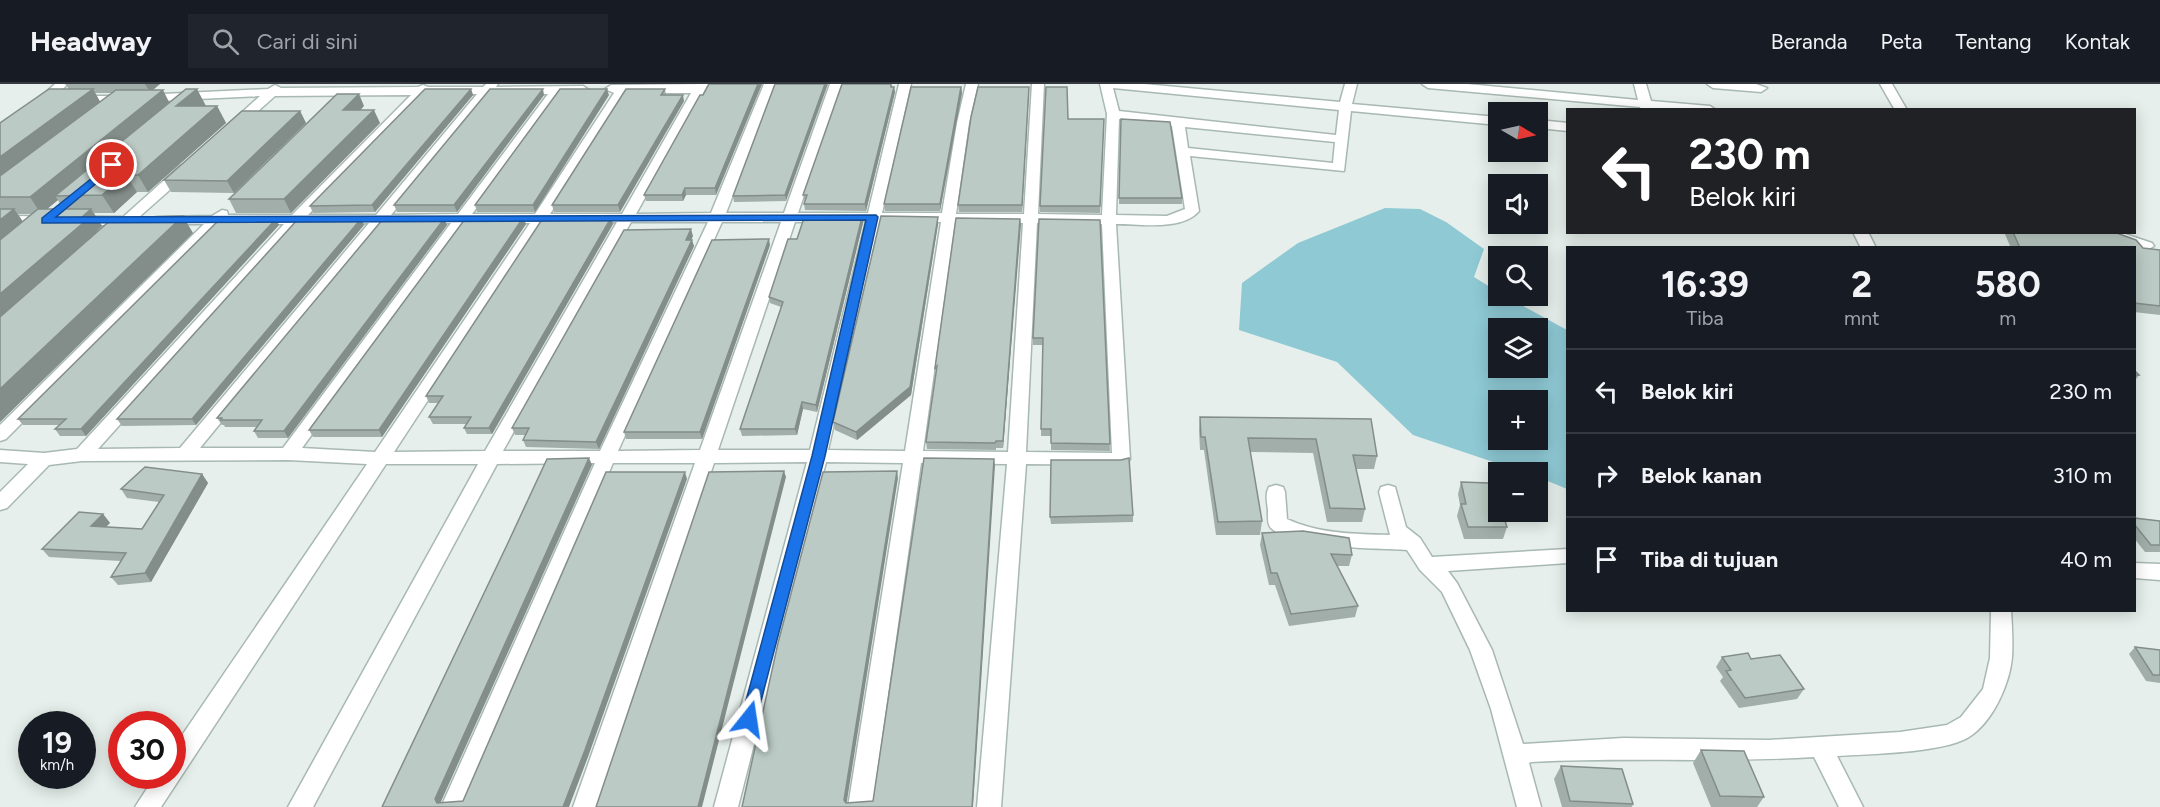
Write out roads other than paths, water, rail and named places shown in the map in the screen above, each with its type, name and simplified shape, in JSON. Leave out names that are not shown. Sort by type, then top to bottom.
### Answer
[{"type":"street","points":[[62,84],[50,94],[51,103],[195,96],[277,88],[348,91],[490,87],[556,90],[701,86]]},
{"type":"street","points":[[160,98],[177,84]]},
{"type":"street","points":[[453,807],[606,458],[717,217],[770,84]]},
{"type":"street","points":[[585,807],[836,84]]},
{"type":"street","points":[[726,807],[818,456],[904,84]]},
{"type":"street","points":[[860,807],[911,457],[963,123],[972,84]]},
{"type":"street","points":[[989,807],[1017,458],[1038,84]]},
{"type":"street","points":[[0,456],[44,459],[81,455],[288,454],[381,459],[818,456],[1121,459],[1109,218],[1113,114],[1106,84],[1488,120]]},
{"type":"street","points":[[1184,151],[1339,168],[1345,108],[1351,84]]},
{"type":"street","points":[[1428,84],[1678,108]]},
{"type":"street","points":[[1640,84],[1646,106]]},
{"type":"street","points":[[1713,84],[1761,88]]},
{"type":"street","points":[[1886,84],[1900,108]]},
{"type":"street","points":[[300,807],[490,459],[701,86]]},
{"type":"street","points":[[185,455],[490,87]]},
{"type":"street","points":[[221,137],[277,88]]},
{"type":"street","points":[[81,455],[297,218],[423,89]]},
{"type":"street","points":[[186,749],[381,459],[622,89]]},
{"type":"street","points":[[288,454],[556,90]]},
{"type":"street","points":[[332,107],[348,91]]},
{"type":"street","points":[[178,111],[195,96]]},
{"type":"street","points":[[102,114],[121,100]]},
{"type":"street","points":[[1113,114],[1178,123],[1342,139]]},
{"type":"street","points":[[0,220],[872,217],[1167,220],[1183,216],[1191,211],[1184,151],[1178,123]]},
{"type":"street","points":[[1548,125],[1566,127]]},
{"type":"street","points":[[109,236],[195,160]]},
{"type":"street","points":[[0,435],[234,203]]},
{"type":"street","points":[[27,235],[63,206]]},
{"type":"street","points":[[2109,234],[2147,246]]},
{"type":"street","points":[[0,503],[44,459]]},
{"type":"street","points":[[1276,492],[1278,523],[1290,529],[1313,537],[1413,543]]},
{"type":"street","points":[[1388,492],[1397,530],[1413,543],[1426,565],[1450,588],[1481,650],[1517,758],[1529,807]]},
{"type":"street","points":[[1426,565],[1566,556]]},
{"type":"street","points":[[2136,570],[2160,572]]},
{"type":"street","points":[[1517,758],[1527,752],[1623,748],[1769,750],[1821,748],[1929,738],[1960,731],[1969,724],[1993,692],[2001,658],[2001,612]]},
{"type":"street","points":[[1821,748],[1851,807]]},
{"type":"street","points":[[147,807],[159,789]]},
{"type":"water","points":[[1385,208],[1420,209],[1446,222],[1484,249],[1474,277],[1488,286],[1488,306],[1523,306],[1545,318],[1488,318],[1488,378],[1548,378],[1548,320],[1566,329],[1566,489],[1548,481],[1548,462],[1493,462],[1413,435],[1337,362],[1239,330],[1242,283],[1298,243]]}]
